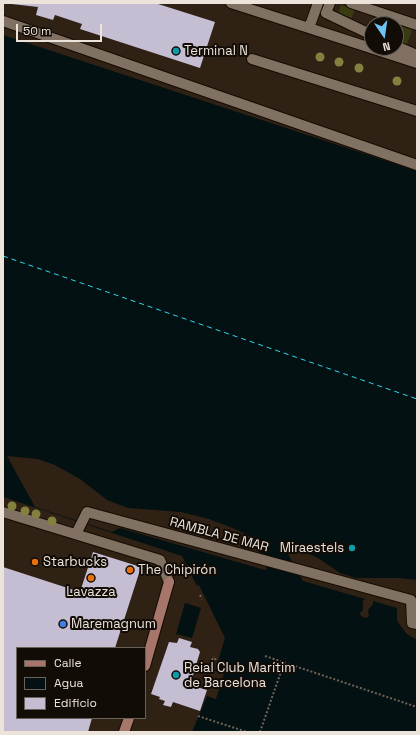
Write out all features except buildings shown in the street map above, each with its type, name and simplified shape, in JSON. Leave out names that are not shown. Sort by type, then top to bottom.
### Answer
[{"type":"street","points":[[231,3],[417,63]]},
{"type":"street","points":[[309,28],[318,3]]},
{"type":"street","points":[[330,3],[326,13],[364,31]]},
{"type":"street","points":[[351,3],[417,24]]},
{"type":"street","points":[[3,21],[417,165]]},
{"type":"street","points":[[404,49],[417,55]]},
{"type":"street","points":[[252,59],[417,112]]},
{"type":"street","points":[[3,512],[160,560],[169,582],[146,662]]},
{"type":"street","name":"RAMBLA DE MAR","points":[[76,534],[87,512],[387,595],[411,600],[412,623],[417,624]]},
{"type":"street","points":[[124,732],[129,719]]},
{"type":"path","points":[[200,595],[202,599]]},
{"type":"path","points":[[213,660],[215,656]]},
{"type":"path","points":[[265,656],[417,708]]},
{"type":"path","points":[[260,732],[284,662]]},
{"type":"path","points":[[198,716],[247,732]]},
{"type":"shaded area","points":[[341,5],[355,9],[351,19],[338,14]]},
{"type":"shaded area","points":[[404,27],[412,30],[406,47],[404,46]]},
{"type":"water","points":[[3,35],[417,171],[417,732],[192,732],[207,696],[216,699],[224,674],[215,671],[225,638],[199,585],[197,586],[182,556],[3,497]]},
{"type":"water","points":[[185,603],[201,608],[192,638],[176,634]]},
{"type":"pier","points":[[7,456],[38,459],[55,465],[80,479],[107,500],[128,508],[181,512],[209,519],[235,529],[253,538],[267,569],[265,570],[120,528],[112,532],[35,507]]},
{"type":"pier","points":[[284,547],[300,550],[318,558],[340,573],[356,578],[399,578],[417,580],[417,640],[407,634],[399,624],[397,620],[397,608],[373,601],[373,604],[368,610],[369,616],[366,618],[361,616],[360,613],[363,610],[363,601],[365,599],[303,581]]},
{"type":"ferry route","points":[[3,256],[417,399]]},
{"type":"place","name":"Terminal N","points":[[176,51]]},
{"type":"place","name":"Miraestels","points":[[352,548]]},
{"type":"place","name":"Starbucks","points":[[35,562]]},
{"type":"place","name":"The Chipirón","points":[[130,570]]},
{"type":"place","name":"Lavazza","points":[[91,578]]},
{"type":"place","name":"Maremagnum","points":[[63,624]]},
{"type":"place","name":"Reial Club Marítim de Barcelona","points":[[176,675]]}]
